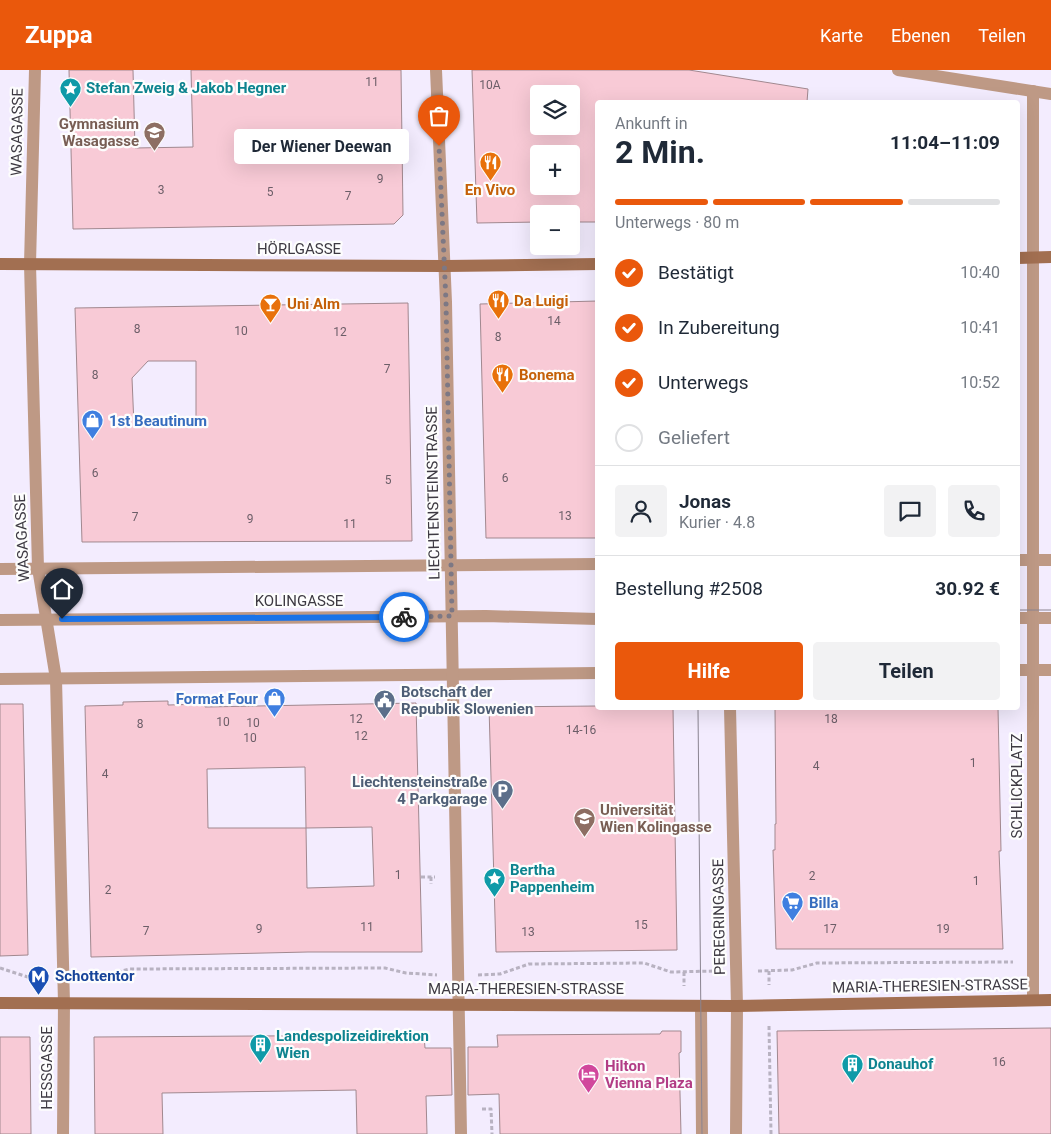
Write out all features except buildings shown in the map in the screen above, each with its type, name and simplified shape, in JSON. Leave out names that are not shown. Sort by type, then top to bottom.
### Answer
[{"type":"main road","points":[[1020,258],[1051,257]]},
{"type":"main road","name":"HÖRLGASSE","points":[[0,264],[445,266],[595,264]]},
{"type":"main road","name":"MARIA-THERESIEN-STRASSE","points":[[0,1003],[737,1006],[1051,1000]]},
{"type":"street","name":"WASAGASSE","points":[[35,70],[30,264],[38,568],[56,679],[64,1003]]},
{"type":"street","name":"LIECHTENSTEINSTRASSE","points":[[436,70],[445,266],[461,1134]]},
{"type":"street","points":[[898,70],[1051,94]]},
{"type":"street","name":"SCHLICKPLATZ","points":[[1032,91],[1034,1000]]},
{"type":"street","points":[[1020,560],[1051,560]]},
{"type":"street","points":[[0,569],[595,564]]},
{"type":"street","name":"KOLINGASSE","points":[[0,620],[452,616],[595,619]]},
{"type":"street","points":[[1020,618],[1051,618]]},
{"type":"street","points":[[1020,670],[1051,670]]},
{"type":"street","points":[[0,679],[595,674]]},
{"type":"street","name":"PEREGRINGASSE","points":[[730,710],[737,1006],[736,1134]]},
{"type":"street","name":"HESSGASSE","points":[[63,1134],[64,1003]]},
{"type":"street","points":[[701,1006],[702,1134]]},
{"type":"path","points":[[431,877],[431,884]]},
{"type":"path","points":[[0,968],[35,980],[86,980],[129,969],[385,968],[420,974]]},
{"type":"path","points":[[769,971],[771,1134]]},
{"type":"path","points":[[479,1109],[491,1109],[492,1134]]},
{"type":"tram line","points":[[1020,610],[1051,610]]},
{"type":"tram line","points":[[698,710],[702,1134]]},
{"type":"way so far","points":[[404,617],[452,616],[446,302],[439,146]]},
{"type":"place","name":"Stefan Zweig & Jakob Hegner","points":[[70,107]]},
{"type":"place","name":"Der Wiener Deewan","points":[[439,146]]},
{"type":"place","name":"Gymnasium Wasagasse","points":[[155,152]]},
{"type":"place","name":"En Vivo","points":[[490,181]]},
{"type":"place","name":"Da Luigi","points":[[498,320]]},
{"type":"place","name":"Uni Alm","points":[[271,323]]},
{"type":"place","name":"Bonema","points":[[503,394]]},
{"type":"place","name":"1st Beautinum","points":[[93,440]]},
{"type":"place","name":"Format Four","points":[[274,718]]},
{"type":"place","name":"Botschaft der Republik Slowenien","points":[[385,720]]},
{"type":"place","name":"Liechtensteinstraße 4 Parkgarage","points":[[503,810]]},
{"type":"place","name":"Universität Wien Kolingasse","points":[[584,838]]},
{"type":"place","name":"Bertha Pappenheim","points":[[494,898]]},
{"type":"place","name":"Billa","points":[[793,922]]},
{"type":"place","name":"Schottentor","points":[[39,995]]},
{"type":"place","name":"Landespolizeidirektion Wien","points":[[260,1064]]},
{"type":"place","name":"Donauhof","points":[[852,1083]]},
{"type":"place","name":"Hilton Vienna Plaza","points":[[589,1094]]},
{"type":"route","points":[[62,619],[404,617]]}]
